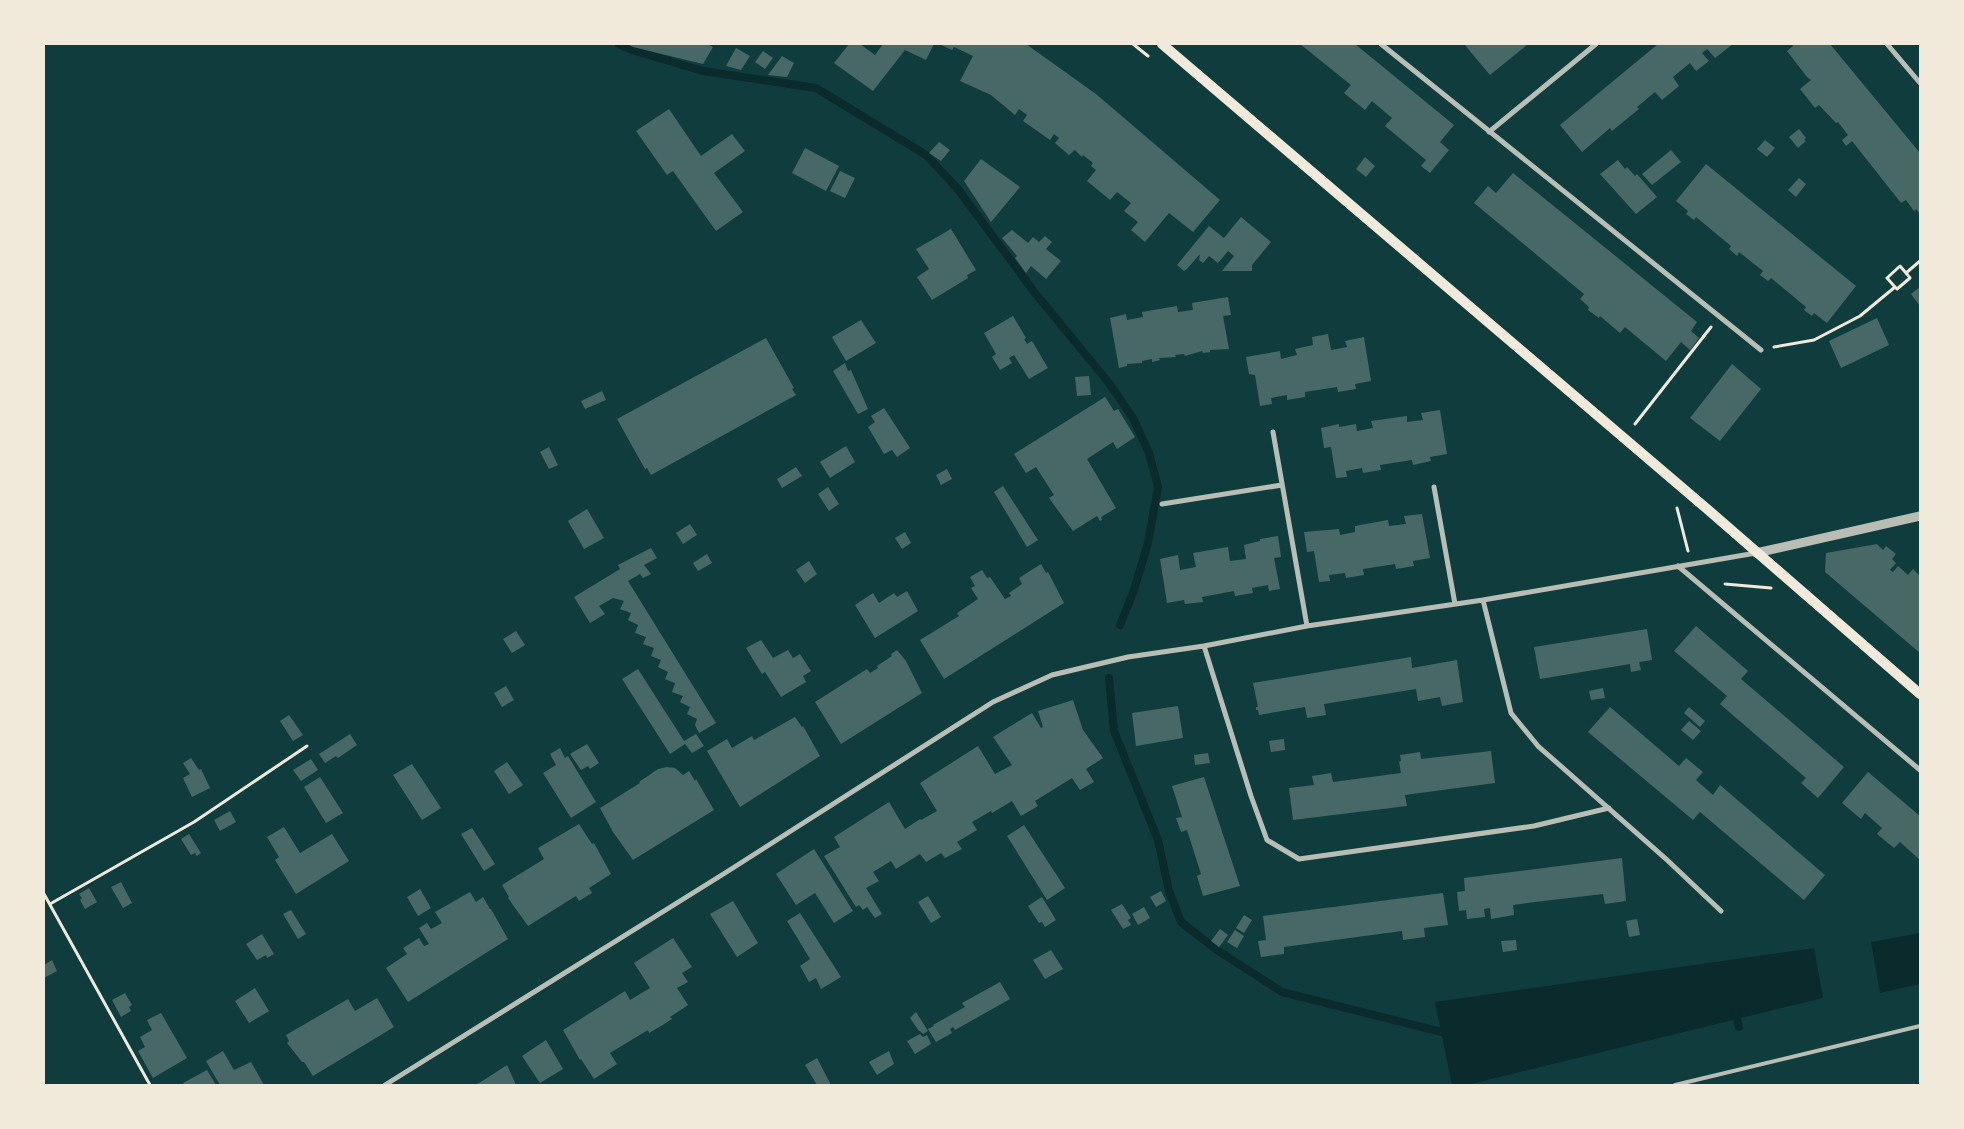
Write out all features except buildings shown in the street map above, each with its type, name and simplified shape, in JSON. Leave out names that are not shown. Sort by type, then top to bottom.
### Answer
[{"type":"main road","points":[[1162,44],[1624,438],[1920,694]]},
{"type":"street","points":[[1381,44],[1761,350]]},
{"type":"street","points":[[1489,132],[1596,44]]},
{"type":"street","points":[[1887,44],[1920,83]]},
{"type":"street","points":[[1273,432],[1307,626]]},
{"type":"street","points":[[1162,504],[1282,485]]},
{"type":"street","points":[[1434,487],[1455,604]]},
{"type":"street","points":[[386,1085],[717,879],[993,702],[1052,675],[1128,657],[1204,646],[1307,626],[1483,600],[1756,553],[1920,516]]},
{"type":"street","points":[[1678,566],[1920,770]]},
{"type":"street","points":[[1483,600],[1511,713],[1538,746],[1721,911]]},
{"type":"street","points":[[1204,646],[1251,796],[1267,840],[1300,859],[1534,826],[1609,808]]},
{"type":"lane","points":[[1675,1085],[1920,1026]]},
{"type":"lane","points":[[1707,1078],[1709,1085]]},
{"type":"path","points":[[1906,272],[1920,261]]},
{"type":"path","points":[[1761,350],[1814,340],[1860,316],[1895,287],[1897,289],[1910,278],[1900,266],[1887,278],[1895,287]]},
{"type":"path","points":[[1624,438],[1719,316]]},
{"type":"path","points":[[1719,581],[1726,584],[1771,588],[1777,594]]},
{"type":"path","points":[[50,904],[194,822],[307,746]]},
{"type":"path","points":[[44,894],[150,1085]]},
{"type":"water","points":[[1920,933],[1920,984],[1880,993],[1871,942]]},
{"type":"water","points":[[1814,948],[1823,998],[1467,1085],[1452,1085],[1435,1002]]},
{"type":"waterway","points":[[619,44],[632,50],[703,71],[816,88],[926,155],[957,188],[1035,293],[1109,383],[1133,418],[1149,453],[1158,487],[1148,543],[1133,593],[1120,625]]},
{"type":"waterway","points":[[1109,678],[1114,731],[1158,840],[1169,891],[1181,922],[1217,950],[1282,992],[1450,1034]]},
{"type":"waterway","points":[[1735,1011],[1739,1027]]}]
